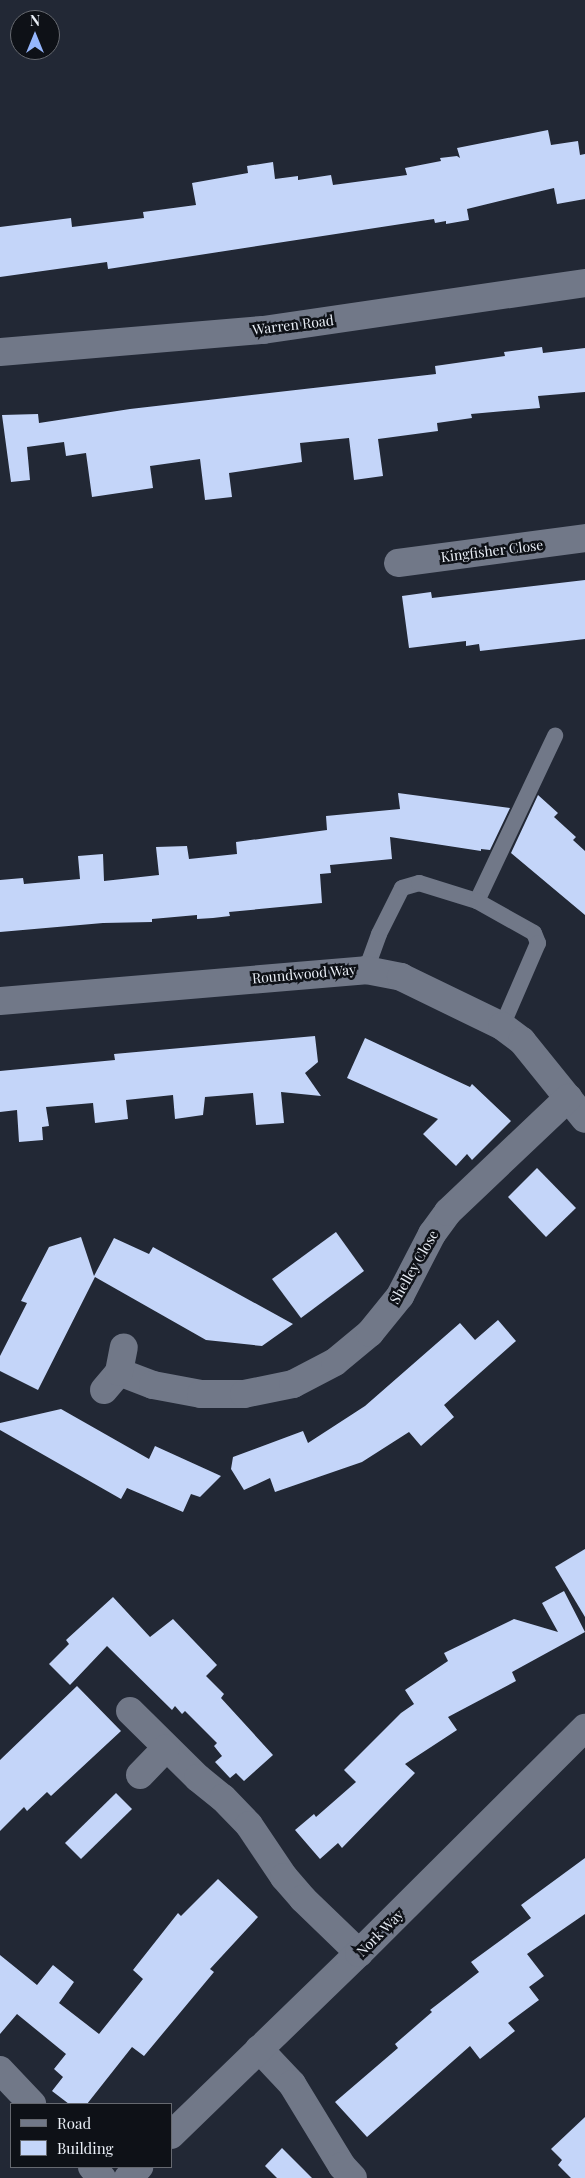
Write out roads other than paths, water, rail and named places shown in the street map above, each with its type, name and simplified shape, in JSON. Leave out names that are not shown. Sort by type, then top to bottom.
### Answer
[{"type":"street","name":"Warren Road","points":[[0,352],[263,330],[585,283]]},
{"type":"street","name":"Kingfisher Close","points":[[398,563],[585,538]]},
{"type":"street","name":"Roundwood Way","points":[[0,1001],[366,970],[401,977],[502,1026],[522,1040],[585,1119]]},
{"type":"street","name":"Shelley Close","points":[[116,1370],[153,1385],[201,1394],[244,1394],[293,1384],[334,1362],[370,1333],[400,1296],[432,1234],[448,1212],[568,1098]]},
{"type":"street","points":[[130,1711],[166,1748],[249,1825],[284,1877],[360,1953]]},
{"type":"street","name":"Nork Way","points":[[172,2134],[360,1953],[585,1728]]},
{"type":"street","points":[[140,1775],[166,1748]]},
{"type":"street","points":[[259,2049],[292,2084],[342,2166],[353,2178]]},
{"type":"street","points":[[0,2070],[31,2103]]},
{"type":"street","points":[[93,2168],[102,2178]]},
{"type":"street","points":[[128,2178],[138,2168]]},
{"type":"lane","points":[[477,901],[555,736]]},
{"type":"lane","points":[[366,970],[379,934],[402,888],[419,883],[477,901],[534,933],[538,943],[502,1026]]}]
